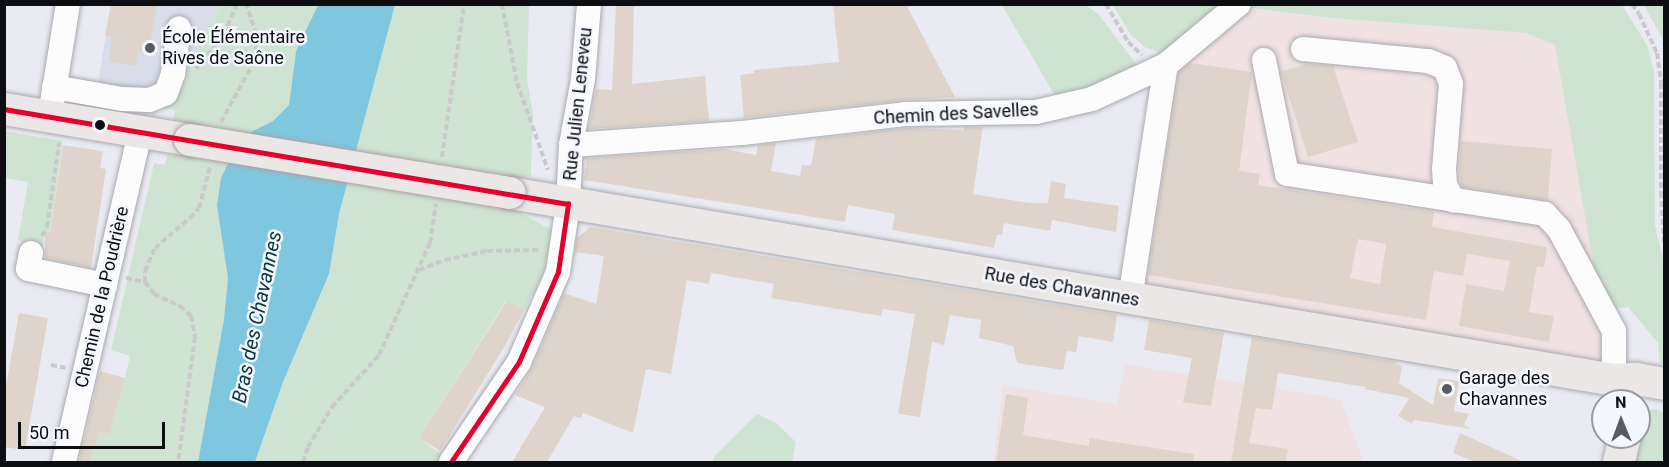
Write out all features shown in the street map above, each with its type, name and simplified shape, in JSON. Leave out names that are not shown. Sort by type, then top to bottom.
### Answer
[{"type":"main road","name":"Rue des Chavannes","points":[[4,109],[56,108],[140,132],[510,193],[568,192],[1615,389]]},
{"type":"main road","points":[[1621,389],[1636,379],[1665,384]]},
{"type":"street","points":[[68,4],[56,108],[122,99],[149,100],[166,93],[173,74],[179,28]]},
{"type":"street","name":"Rue Julien Leneveu","points":[[451,462],[519,362],[558,272],[572,145],[583,79],[589,4]]},
{"type":"street","name":"Chemin des Savelles","points":[[572,145],[742,134],[905,114],[1036,112],[1092,99],[1166,65],[1239,4]]},
{"type":"street","points":[[1303,49],[1428,61],[1445,68],[1451,84],[1444,169],[1445,185],[1454,201]]},
{"type":"street","points":[[1264,60],[1287,174],[1545,214],[1559,229],[1614,331],[1620,389]]},
{"type":"street","points":[[1130,299],[1166,65]]},
{"type":"street","name":"Chemin de la Poudrière","points":[[64,462],[140,132]]},
{"type":"street","points":[[31,253],[28,269],[107,279]]},
{"type":"path","points":[[173,74],[194,70],[209,55],[224,34],[237,4]]},
{"type":"path","points":[[441,164],[464,4]]},
{"type":"path","points":[[502,4],[526,114],[549,172],[568,192]]},
{"type":"path","points":[[1106,4],[1128,42],[1146,59],[1166,65]]},
{"type":"path","points":[[1632,4],[1640,14],[1657,53],[1661,83],[1661,192],[1665,242]]},
{"type":"path","points":[[31,253],[46,227],[56,108]]},
{"type":"path","points":[[303,462],[308,447],[332,407],[379,355],[430,243],[437,198]]},
{"type":"path","points":[[419,270],[445,260],[487,251],[533,248],[561,255]]},
{"type":"path","points":[[107,279],[145,282],[154,294],[180,306],[191,316],[195,337],[178,462]]},
{"type":"shaded area","name":"École Élémentaire Rives de Saône","points":[[111,5],[221,5],[188,65],[161,61],[155,93],[98,84]]},
{"type":"shaded area","points":[[1242,7],[1333,18],[1526,33],[1556,46],[1597,284],[1614,309],[1602,370],[1135,293],[1172,70]]},
{"type":"shaded area","points":[[1125,364],[1340,399],[1364,462],[993,462],[1003,385],[1117,404]]},
{"type":"green space","points":[[1246,4],[1622,5],[1647,45],[1654,72],[1655,225],[1664,264],[1664,364],[1660,363],[1658,343],[1628,307],[1614,309],[1597,284],[1555,45],[1526,33],[1333,18],[1242,7]]},
{"type":"green space","points":[[221,5],[318,5],[296,51],[289,105],[273,121],[241,137],[173,120],[175,110],[164,108],[186,82],[188,65]]},
{"type":"green space","points":[[395,5],[529,5],[527,80],[533,113],[531,176],[513,179],[508,206],[552,230],[545,271],[524,310],[506,301],[419,438],[446,458],[442,462],[255,462],[283,382],[329,274],[339,214]]},
{"type":"green space","points":[[1002,5],[1086,5],[1099,15],[1140,69],[1088,88],[1055,96]]},
{"type":"green space","points":[[1113,5],[1222,5],[1173,45],[1160,52],[1146,48],[1131,35]]},
{"type":"green space","points":[[1644,5],[1664,5],[1664,42]]},
{"type":"green space","points":[[4,131],[63,141],[50,233],[45,233],[42,250],[18,240],[28,182],[5,178]]},
{"type":"green space","points":[[168,155],[231,157],[224,244],[228,278],[224,319],[198,462],[90,462],[99,432],[109,435],[125,378],[130,356],[111,350],[154,163],[165,165]]},
{"type":"green space","points":[[1657,409],[1664,413],[1664,462],[1629,462],[1634,449],[1651,449],[1651,410]]},
{"type":"green space","points":[[757,414],[776,423],[796,442],[792,462],[714,462],[713,458]]},
{"type":"water","name":"Bras des Chavannes","points":[[318,5],[395,5],[339,214],[329,274],[283,382],[255,462],[198,462],[224,319],[228,278],[217,205],[221,178],[241,137],[273,121],[289,105],[296,51]]},
{"type":"building","points":[[111,4],[157,4],[150,43],[148,43],[146,52],[138,51],[136,66],[109,62],[112,37],[105,36]]},
{"type":"building","points":[[616,4],[634,4],[632,84],[705,76],[709,121],[589,129],[596,89],[612,90]]},
{"type":"building","points":[[833,4],[906,4],[955,97],[903,100],[744,118],[740,75],[754,73],[753,70],[839,62]]},
{"type":"building","points":[[1191,63],[1252,72],[1239,171],[1260,174],[1258,185],[1434,212],[1432,227],[1547,247],[1544,267],[1537,266],[1529,312],[1554,316],[1549,342],[1459,326],[1466,284],[1504,291],[1510,261],[1467,254],[1463,276],[1434,271],[1426,320],[1148,275],[1179,72]],"holes":[[[1358,239],[1386,244],[1380,284],[1350,278]]]},
{"type":"building","points":[[1306,64],[1333,66],[1358,142],[1308,157],[1281,72]]},
{"type":"building","points":[[964,127],[983,127],[973,194],[1029,203],[1048,203],[1051,181],[1066,184],[1064,198],[1119,206],[1116,232],[1052,220],[1050,231],[1004,223],[1002,235],[997,235],[994,248],[892,230],[895,214],[848,205],[845,222],[584,180],[587,158],[724,149],[756,155],[758,145],[776,143],[771,171],[800,176],[802,165],[811,166],[816,139],[906,128],[964,130]]},
{"type":"building","points":[[1461,141],[1552,149],[1548,200],[1462,187],[1459,174]]},
{"type":"building","points":[[63,145],[103,151],[100,168],[106,169],[91,268],[45,258],[45,232],[50,233]]},
{"type":"building","points":[[590,227],[1117,315],[1113,342],[1079,336],[1076,352],[1067,351],[1063,370],[1017,363],[1013,346],[979,338],[981,320],[950,315],[944,345],[932,342],[920,417],[898,414],[915,314],[883,309],[881,316],[771,298],[774,284],[711,273],[709,284],[687,280],[671,374],[646,369],[633,433],[583,413],[581,418],[574,416],[547,462],[512,462],[545,407],[515,395],[532,368],[564,293],[596,304],[604,256],[575,252],[577,238]]},
{"type":"building","points":[[507,301],[524,310],[505,346],[440,451],[419,438]]},
{"type":"building","points":[[19,313],[48,318],[25,450],[4,447],[4,397]]},
{"type":"building","points":[[1149,320],[1224,333],[1211,406],[1183,402],[1192,358],[1144,350]]},
{"type":"building","points":[[1252,337],[1396,362],[1395,364],[1402,366],[1399,383],[1433,405],[1438,378],[1459,381],[1454,411],[1469,414],[1464,425],[1471,429],[1414,420],[1412,424],[1398,416],[1409,398],[1365,389],[1366,387],[1278,373],[1272,410],[1256,408],[1249,443],[1288,449],[1286,462],[1231,462]]},
{"type":"building","points":[[100,371],[125,378],[109,435],[99,432],[90,462],[79,462]]},
{"type":"building","points":[[1006,394],[1028,398],[1023,435],[1089,446],[1089,438],[1194,454],[1193,462],[996,462]]},
{"type":"building","points":[[1460,433],[1524,462],[1475,462],[1453,453]]},
{"type":"transit line","points":[[4,109],[568,204]]},
{"type":"transit line","points":[[451,462],[519,362],[558,272],[568,204]]},
{"type":"place","name":"École Élémentaire Rives de Saône","points":[[150,48]]},
{"type":"place","name":"Garage des Chavannes","points":[[1447,389]]}]
